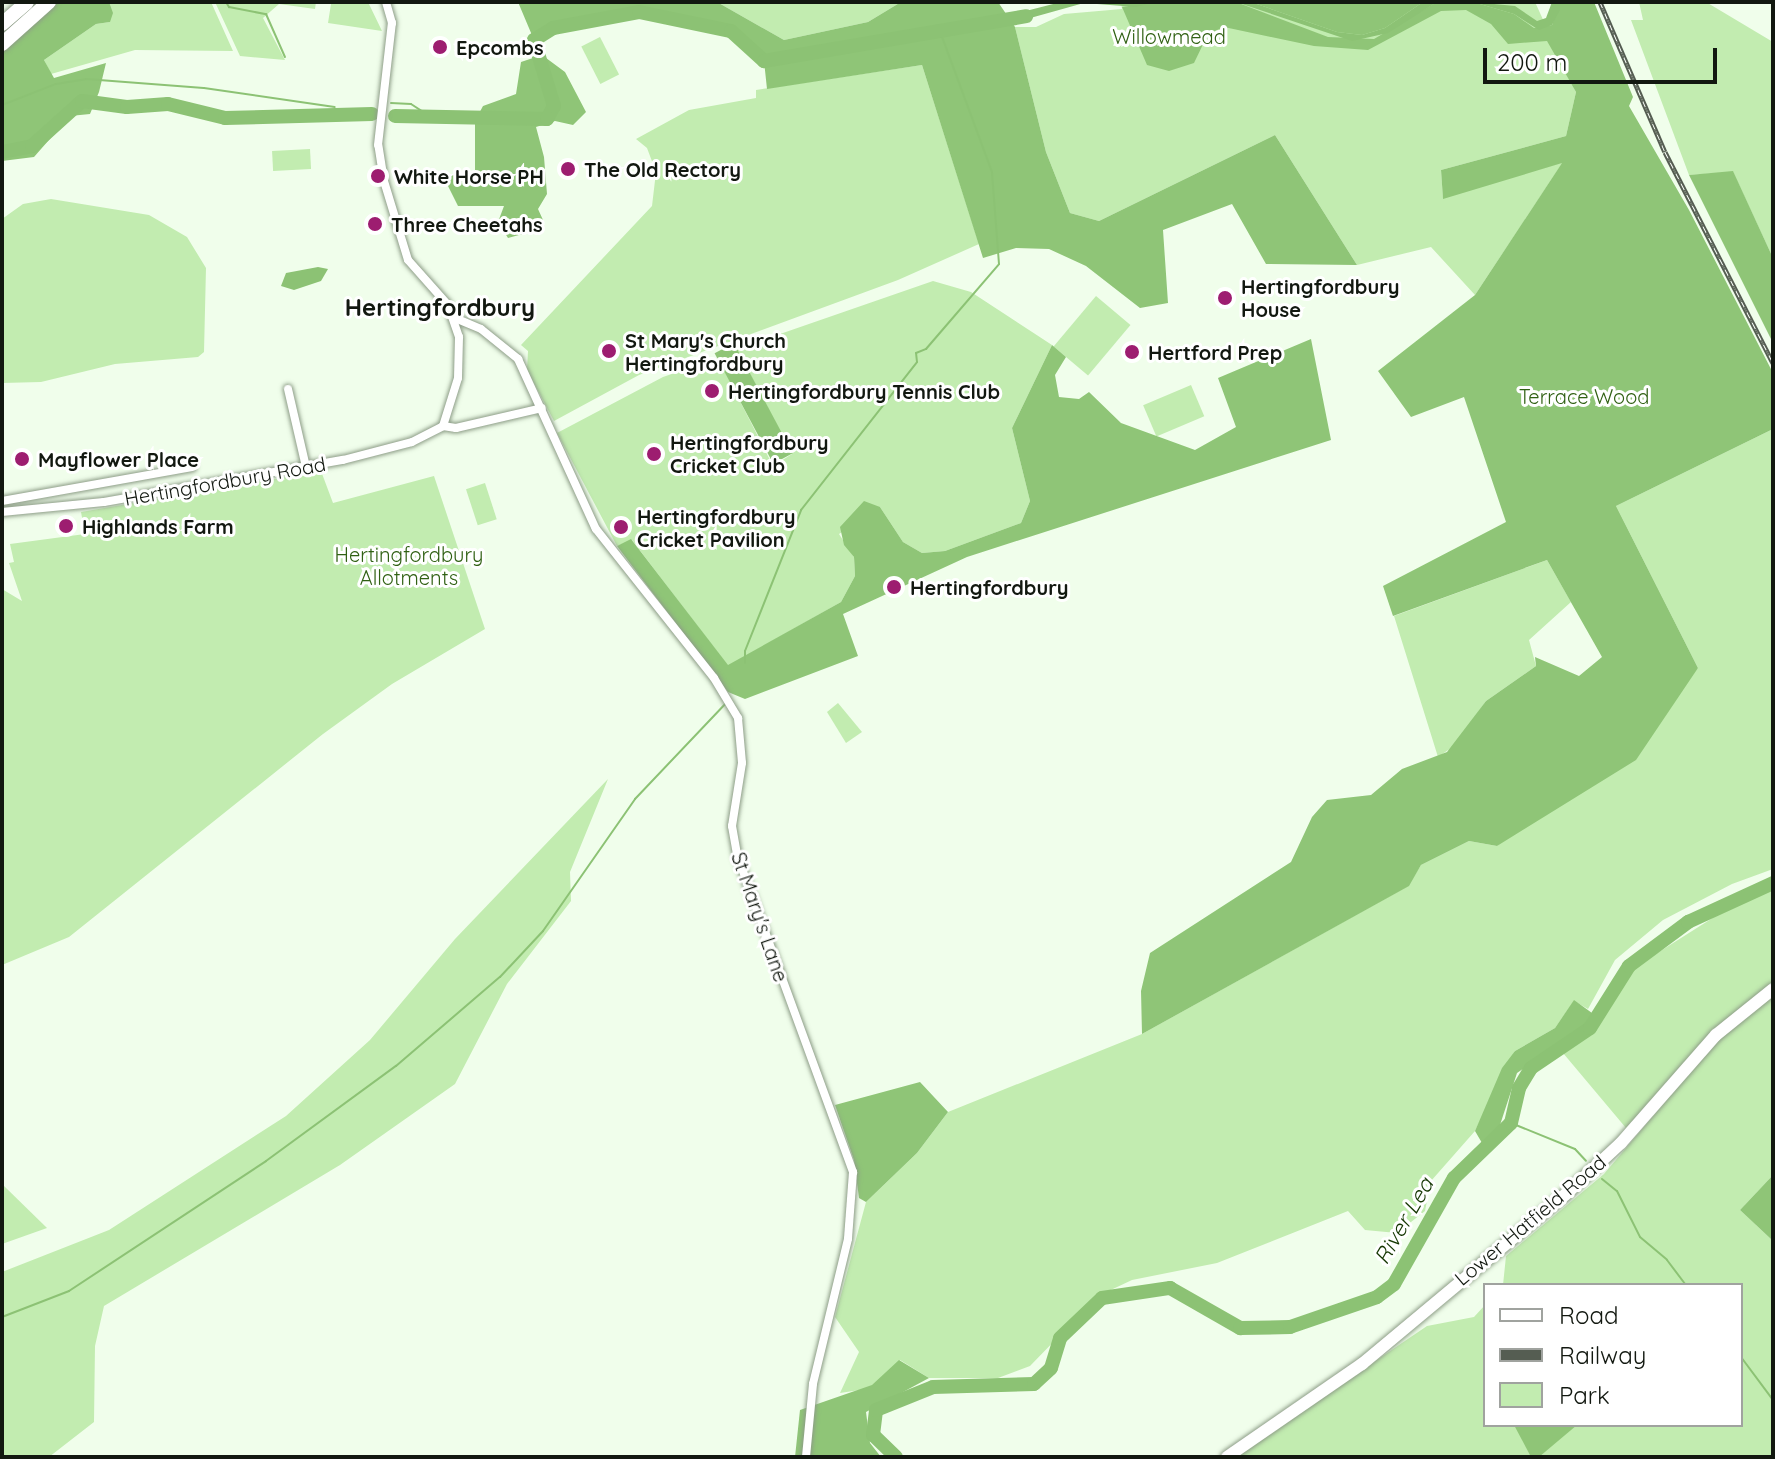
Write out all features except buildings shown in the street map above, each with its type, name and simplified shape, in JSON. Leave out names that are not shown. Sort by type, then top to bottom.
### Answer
[{"type":"highway","points":[[2,24],[27,2]]},
{"type":"highway","points":[[2,44],[49,2]]},
{"type":"main road","name":"Lower Hatfield Road","points":[[1227,1457],[1362,1364],[1565,1195],[1621,1143],[1716,1035],[1773,989]]},
{"type":"street","points":[[386,2],[392,23],[379,119],[379,158],[408,260],[455,318],[458,378],[443,426]]},
{"type":"street","name":"St Mary's Lane","points":[[455,318],[481,329],[518,359],[596,529],[714,678],[738,718],[742,745],[733,839],[804,1047],[849,1156],[854,1191],[850,1228],[813,1384],[806,1457]]},
{"type":"street","points":[[288,389],[306,467]]},
{"type":"street","name":"Hertingfordbury Road","points":[[2,512],[104,502],[306,467],[396,448],[443,426],[474,425],[542,408]]},
{"type":"street","points":[[2,501],[192,467]]},
{"type":"green space","points":[[58,2],[109,2],[113,13],[110,22],[96,24],[44,60],[54,78],[106,63],[99,92],[90,114],[70,116],[34,157],[2,161],[2,53]]},
{"type":"green space","points":[[109,2],[211,2],[233,51],[135,50],[51,74],[44,60],[96,24],[110,22]]},
{"type":"green space","points":[[215,2],[316,2],[315,9],[279,4],[263,18],[285,60],[240,56]]},
{"type":"green space","points":[[318,2],[368,2],[382,31],[328,23],[331,4]]},
{"type":"green space","points":[[518,2],[717,2],[784,40],[868,22],[901,2],[998,2],[1015,27],[1046,152],[1070,213],[1099,221],[1275,135],[1357,265],[1266,264],[1232,204],[1163,230],[1168,303],[1140,308],[1086,266],[1049,249],[1016,248],[983,258],[922,65],[767,89],[764,61],[731,31],[639,12],[553,28],[534,40]]},
{"type":"green space","points":[[717,2],[901,2],[868,22],[784,40]]},
{"type":"green space","name":"Willowmead","points":[[1121,2],[1535,2],[1576,92],[1566,136],[1441,170],[1443,198],[1563,162],[1475,295],[1431,247],[1357,265],[1275,135],[1099,221],[1070,213],[1046,152],[1015,27],[1036,27],[1064,14],[1122,9]]},
{"type":"green space","name":"Terrace Wood","points":[[1156,2],[1236,2],[1328,37],[1374,39],[1437,2],[1473,2],[1514,14],[1534,28],[1552,25],[1560,2],[1594,2],[1633,97],[1629,106],[1689,210],[1773,373],[1773,429],[1616,506],[1698,668],[1636,760],[1497,846],[1469,841],[1421,865],[1409,886],[1142,1034],[1141,991],[1150,953],[1291,862],[1312,817],[1327,800],[1371,795],[1402,769],[1447,752],[1486,701],[1536,666],[1535,657],[1579,676],[1602,657],[1547,560],[1393,616],[1383,586],[1506,522],[1464,397],[1411,417],[1378,371],[1475,295],[1562,163],[1443,199],[1441,170],[1566,136],[1576,92],[1547,41],[1508,44],[1491,24],[1466,10],[1441,11],[1368,50],[1314,46],[1224,27],[1208,34],[1194,63],[1169,71],[1147,65],[1122,7]]},
{"type":"green space","points":[[1251,2],[1423,2],[1385,28],[1362,35],[1337,32]]},
{"type":"green space","points":[[1639,2],[1706,2],[1773,42],[1773,258],[1733,172],[1689,175],[1631,20],[1643,20]]},
{"type":"green space","points":[[600,37],[619,74],[600,84],[581,47]]},
{"type":"green space","points":[[542,55],[565,72],[586,112],[573,125],[555,121],[536,127],[544,157],[547,194],[538,209],[543,220],[530,232],[508,238],[498,222],[504,206],[458,206],[446,182],[452,175],[468,177],[475,170],[475,121],[483,106],[516,94],[521,62]]},
{"type":"green space","points":[[922,65],[979,244],[898,280],[639,375],[554,421],[527,370],[528,351],[521,345],[652,206],[656,172],[647,148],[636,139],[689,110],[756,98],[756,90]]},
{"type":"green space","points":[[310,149],[311,169],[273,171],[272,151]]},
{"type":"green space","points":[[1733,171],[1773,258],[1773,343],[1689,175]]},
{"type":"green space","points":[[51,199],[149,215],[187,237],[206,268],[204,352],[198,357],[115,364],[41,382],[2,383],[2,219],[23,204]]},
{"type":"green space","points":[[933,281],[971,292],[1052,345],[1012,428],[1030,501],[1021,523],[945,551],[922,553],[903,542],[880,507],[839,534],[854,557],[855,576],[841,602],[728,666],[632,540],[617,546],[557,433],[663,377],[718,358],[773,466],[792,454],[737,349]]},
{"type":"green space","points":[[1096,296],[1130,325],[1088,375],[1054,347]]},
{"type":"green space","points":[[1311,339],[1331,440],[967,557],[843,614],[858,656],[745,699],[728,692],[617,546],[631,539],[728,665],[841,602],[855,576],[854,557],[844,545],[840,527],[864,501],[880,507],[903,542],[922,553],[945,551],[1021,523],[1030,501],[1012,428],[1052,345],[1066,357],[1055,375],[1059,397],[1079,399],[1089,392],[1121,423],[1195,450],[1236,427],[1218,378]]},
{"type":"green space","points":[[734,343],[793,453],[773,464],[715,353]]},
{"type":"green space","points":[[1191,385],[1204,416],[1156,437],[1143,405]]},
{"type":"green space","points":[[1773,429],[1773,869],[1732,884],[1663,920],[1615,960],[1588,1009],[1574,1001],[1555,1028],[1515,1051],[1475,1131],[1431,1181],[1425,1211],[1397,1233],[1365,1230],[1348,1211],[1217,1263],[1132,1280],[1098,1296],[1030,1366],[998,1378],[929,1378],[900,1360],[873,1388],[840,1393],[859,1352],[835,1317],[866,1202],[917,1153],[948,1112],[1142,1034],[1408,886],[1421,865],[1469,841],[1497,846],[1698,668],[1616,506]]},
{"type":"green space","name":"Hertingfordbury Allotments","points":[[321,471],[333,503],[434,476],[485,629],[392,684],[323,734],[69,937],[2,965],[2,589],[22,601],[9,563],[14,562],[10,544],[85,534],[81,512]]},
{"type":"green space","points":[[485,483],[497,519],[478,525],[466,489]]},
{"type":"green space","points":[[1547,560],[1571,602],[1529,640],[1536,666],[1486,701],[1454,746],[1438,757],[1394,616]]},
{"type":"green space","points":[[838,703],[862,732],[846,743],[827,712]]},
{"type":"green space","points":[[608,779],[570,872],[571,901],[507,984],[455,1084],[340,1165],[104,1306],[95,1346],[94,1422],[49,1457],[2,1457],[2,1272],[109,1230],[286,1116],[370,1040],[455,939]]},
{"type":"green space","points":[[1773,890],[1773,983],[1714,1031],[1626,1128],[1563,1053],[1596,1029],[1632,969],[1730,907]]},
{"type":"green space","points":[[1773,996],[1773,1175],[1740,1210],[1773,1241],[1773,1457],[1234,1457],[1427,1326],[1474,1317],[1483,1307],[1483,1427],[1743,1427],[1743,1283],[1503,1283],[1506,1256],[1604,1174],[1715,1043]]},
{"type":"green space","points":[[1574,1000],[1592,1013],[1584,1026],[1517,1073],[1500,1125],[1482,1143],[1475,1131],[1502,1068],[1515,1051],[1555,1028]]},
{"type":"green space","points":[[920,1082],[948,1112],[917,1153],[866,1202],[859,1198],[854,1160],[835,1105]]},
{"type":"green space","points":[[1773,1175],[1773,1241],[1740,1210]]},
{"type":"green space","points":[[2,1184],[47,1228],[2,1244]]},
{"type":"green space","points":[[899,1360],[929,1378],[866,1412],[870,1443],[881,1457],[795,1457],[800,1410],[872,1385]]},
{"type":"green space","points":[[1515,1427],[1575,1427],[1539,1457],[1531,1457]]},
{"type":"shaded area","points":[[1061,2],[1156,2],[1136,7],[1084,3],[1012,23],[1006,16]]},
{"type":"shaded area","points":[[1236,2],[1251,2],[1337,32],[1362,35],[1385,28],[1423,2],[1437,2],[1388,33],[1352,41]]},
{"type":"shaded area","points":[[1473,2],[1515,6],[1537,21],[1546,18],[1552,2],[1560,2],[1560,10],[1552,25],[1539,30],[1514,14]]},
{"type":"shaded area","points":[[318,267],[328,269],[321,281],[294,290],[281,286],[286,273]]},
{"type":"waterway","points":[[226,2],[229,7],[266,14],[285,57]]},
{"type":"waterway","points":[[395,116],[547,119],[554,106],[534,40],[553,28],[639,12],[731,31],[764,61],[1026,16]]},
{"type":"waterway","points":[[745,663],[745,651],[801,510],[917,362],[916,353],[926,349],[999,264],[992,172],[941,34]]},
{"type":"waterway","points":[[2,105],[56,84],[86,79],[204,88],[335,107]]},
{"type":"waterway","points":[[2,152],[32,146],[82,101],[127,107],[168,104],[225,118],[372,114]]},
{"type":"waterway","points":[[391,103],[411,104],[431,117]]},
{"type":"waterway","points":[[2,1317],[69,1291],[266,1161],[396,1066],[500,977],[543,931],[635,799],[725,704]]},
{"type":"waterway","name":"River Lea","points":[[896,1457],[873,1435],[876,1410],[933,1387],[1034,1384],[1051,1368],[1060,1338],[1102,1298],[1170,1288],[1240,1328],[1290,1327],[1377,1297],[1394,1284],[1454,1178],[1511,1123],[1519,1088],[1531,1068],[1590,1028],[1629,966],[1688,922],[1773,883]]},
{"type":"waterway","points":[[1511,1123],[1575,1149],[1586,1161]]},
{"type":"waterway","points":[[1602,1179],[1617,1191],[1640,1237],[1667,1260],[1684,1283]]},
{"type":"waterway","points":[[1743,1360],[1773,1400]]},
{"type":"railway","points":[[1600,2],[1665,152],[1773,363]]},
{"type":"place","name":"Epcombs","points":[[440,47]]},
{"type":"place","name":"The Old Rectory","points":[[568,169]]},
{"type":"place","name":"White Horse PH","points":[[378,176]]},
{"type":"place","name":"Three Cheetahs","points":[[375,224]]},
{"type":"place","name":"Hertingfordbury House","points":[[1225,298]]},
{"type":"place","name":"St Mary's Church Hertingfordbury","points":[[609,351]]},
{"type":"place","name":"Hertford Prep","points":[[1132,352]]},
{"type":"place","name":"Hertingfordbury Tennis Club","points":[[712,391]]},
{"type":"place","name":"Hertingfordbury Cricket Club","points":[[654,454]]},
{"type":"place","name":"Mayflower Place","points":[[22,459]]},
{"type":"place","name":"Highlands Farm","points":[[66,526]]},
{"type":"place","name":"Hertingfordbury Cricket Pavilion","points":[[621,527]]},
{"type":"place","name":"Hertingfordbury","points":[[894,587]]},
{"type":"district","name":"Hertingfordbury","points":[[440,308]]}]
